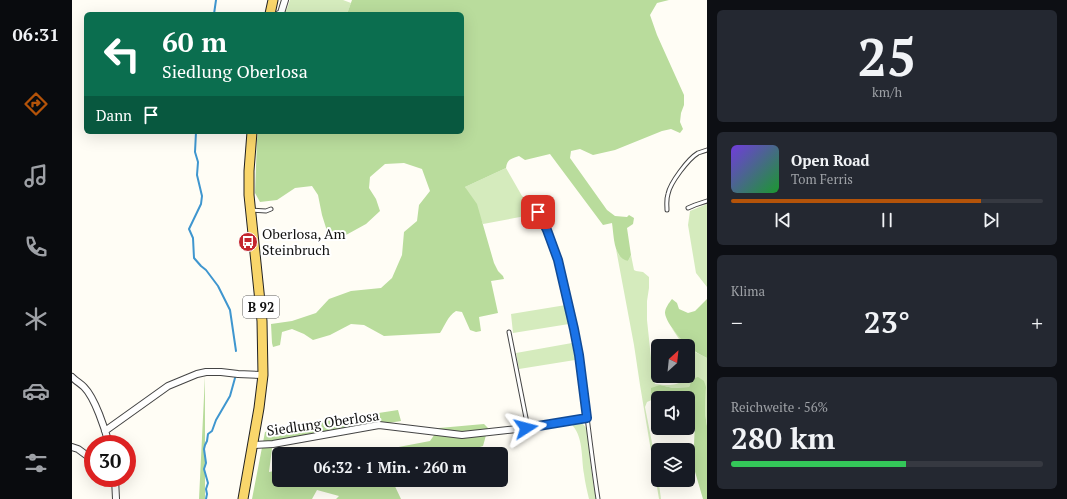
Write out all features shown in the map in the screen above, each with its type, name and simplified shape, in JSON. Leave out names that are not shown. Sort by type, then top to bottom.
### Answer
[{"type":"main road","points":[[270,12],[273,0]]},
{"type":"main road","name":"B 92","points":[[244,499],[263,375],[262,321],[249,195],[252,134]]},
{"type":"street","points":[[281,12],[285,0]]},
{"type":"street","points":[[105,431],[168,386],[197,374],[206,372],[222,372],[263,375]]},
{"type":"street","points":[[72,377],[84,387],[96,405],[106,435]]},
{"type":"street","name":"Siedlung Oberlosa","points":[[253,445],[273,444],[379,425],[462,435],[528,428],[587,418]]},
{"type":"street","points":[[72,447],[84,453]]},
{"type":"street","points":[[115,487],[116,499]]},
{"type":"lane","points":[[667,210],[668,193],[678,175],[693,157],[707,150]]},
{"type":"lane","points":[[688,208],[707,201]]},
{"type":"lane","points":[[250,210],[266,211],[272,209]]},
{"type":"lane","points":[[538,212],[547,230],[558,260],[574,329],[579,355],[598,499]]},
{"type":"lane","points":[[509,332],[528,428]]},
{"type":"green space","points":[[290,0],[343,0],[351,3],[348,12],[284,12],[287,9]]},
{"type":"green space","points":[[352,0],[669,0],[657,3],[650,15],[657,35],[684,95],[684,105],[680,122],[683,129],[680,133],[671,129],[662,131],[615,150],[593,155],[580,149],[571,151],[570,158],[607,210],[615,216],[627,217],[629,215],[634,218],[633,224],[627,228],[631,255],[628,261],[623,259],[617,251],[612,223],[603,225],[550,154],[525,160],[519,156],[508,161],[506,168],[465,187],[477,204],[494,263],[504,279],[491,281],[498,313],[479,317],[481,331],[476,332],[470,330],[462,312],[456,311],[449,318],[440,333],[384,336],[364,325],[351,324],[330,335],[313,340],[292,329],[282,332],[280,345],[273,347],[271,324],[292,321],[316,313],[329,299],[351,291],[381,288],[392,278],[402,255],[404,232],[417,221],[419,205],[430,191],[422,169],[404,163],[385,164],[370,177],[369,188],[376,199],[380,211],[366,224],[346,235],[335,237],[327,231],[318,195],[312,186],[295,188],[277,200],[260,202],[255,193],[258,134],[464,134],[464,12],[348,12]]},
{"type":"green space","points":[[506,168],[522,196],[526,199],[536,214],[483,224],[465,187]]},
{"type":"green space","points":[[707,204],[707,287],[696,273],[688,225],[690,211]]},
{"type":"green space","points":[[616,249],[619,255],[628,261],[631,255],[634,270],[643,272],[649,277],[647,320],[651,358],[651,383],[674,385],[679,383],[690,383],[689,387],[673,388],[660,385],[653,391],[651,391],[651,400],[647,402],[645,407],[652,443],[651,451],[640,385]]},
{"type":"green space","points":[[672,299],[677,303],[679,309],[688,313],[695,311],[707,299],[707,358],[695,351],[695,339],[682,339],[677,334],[666,318],[665,311]]},
{"type":"green space","points":[[566,305],[569,324],[513,333],[511,314]]},
{"type":"green space","points":[[671,327],[682,339],[679,339]]},
{"type":"green space","points":[[572,343],[575,360],[519,369],[516,353]]},
{"type":"green space","points":[[695,352],[707,358],[707,426],[705,413],[706,387],[695,381]]},
{"type":"green space","points":[[205,376],[205,499],[199,499]]},
{"type":"green space","points":[[698,377],[704,381],[706,387],[705,413],[707,426],[707,499],[703,499],[695,472],[695,391],[651,391],[651,388],[660,385],[673,388],[689,387],[690,383],[695,383],[695,378]]},
{"type":"green space","points":[[398,410],[401,421],[273,441],[269,472],[272,471],[272,487],[395,487],[401,499],[336,499],[339,496],[317,490],[312,499],[252,499],[265,432],[275,429]]},
{"type":"green space","points":[[580,422],[587,429],[596,499],[589,499],[584,477],[580,440],[578,434],[570,423]]},
{"type":"green space","points":[[484,424],[488,428],[483,446],[480,447],[399,447],[430,441],[439,428]]},
{"type":"green space","points":[[657,487],[659,487],[661,499],[659,499]]},
{"type":"waterway","points":[[214,12],[216,0]]},
{"type":"waterway","points":[[196,134],[195,152],[198,162],[197,175],[202,196],[201,204],[189,229],[193,238],[194,258],[206,270],[218,286],[230,310],[236,351]]},
{"type":"waterway","points":[[206,499],[206,489],[208,483],[204,469],[206,463],[204,449],[208,434],[212,431],[216,420],[230,396],[235,378]]},
{"type":"place","name":"Oberlosa, Am Steinbruch","points":[[248,242]]},
{"type":"route","points":[[526,428],[587,418],[579,355],[558,260],[547,230],[538,212]]}]
